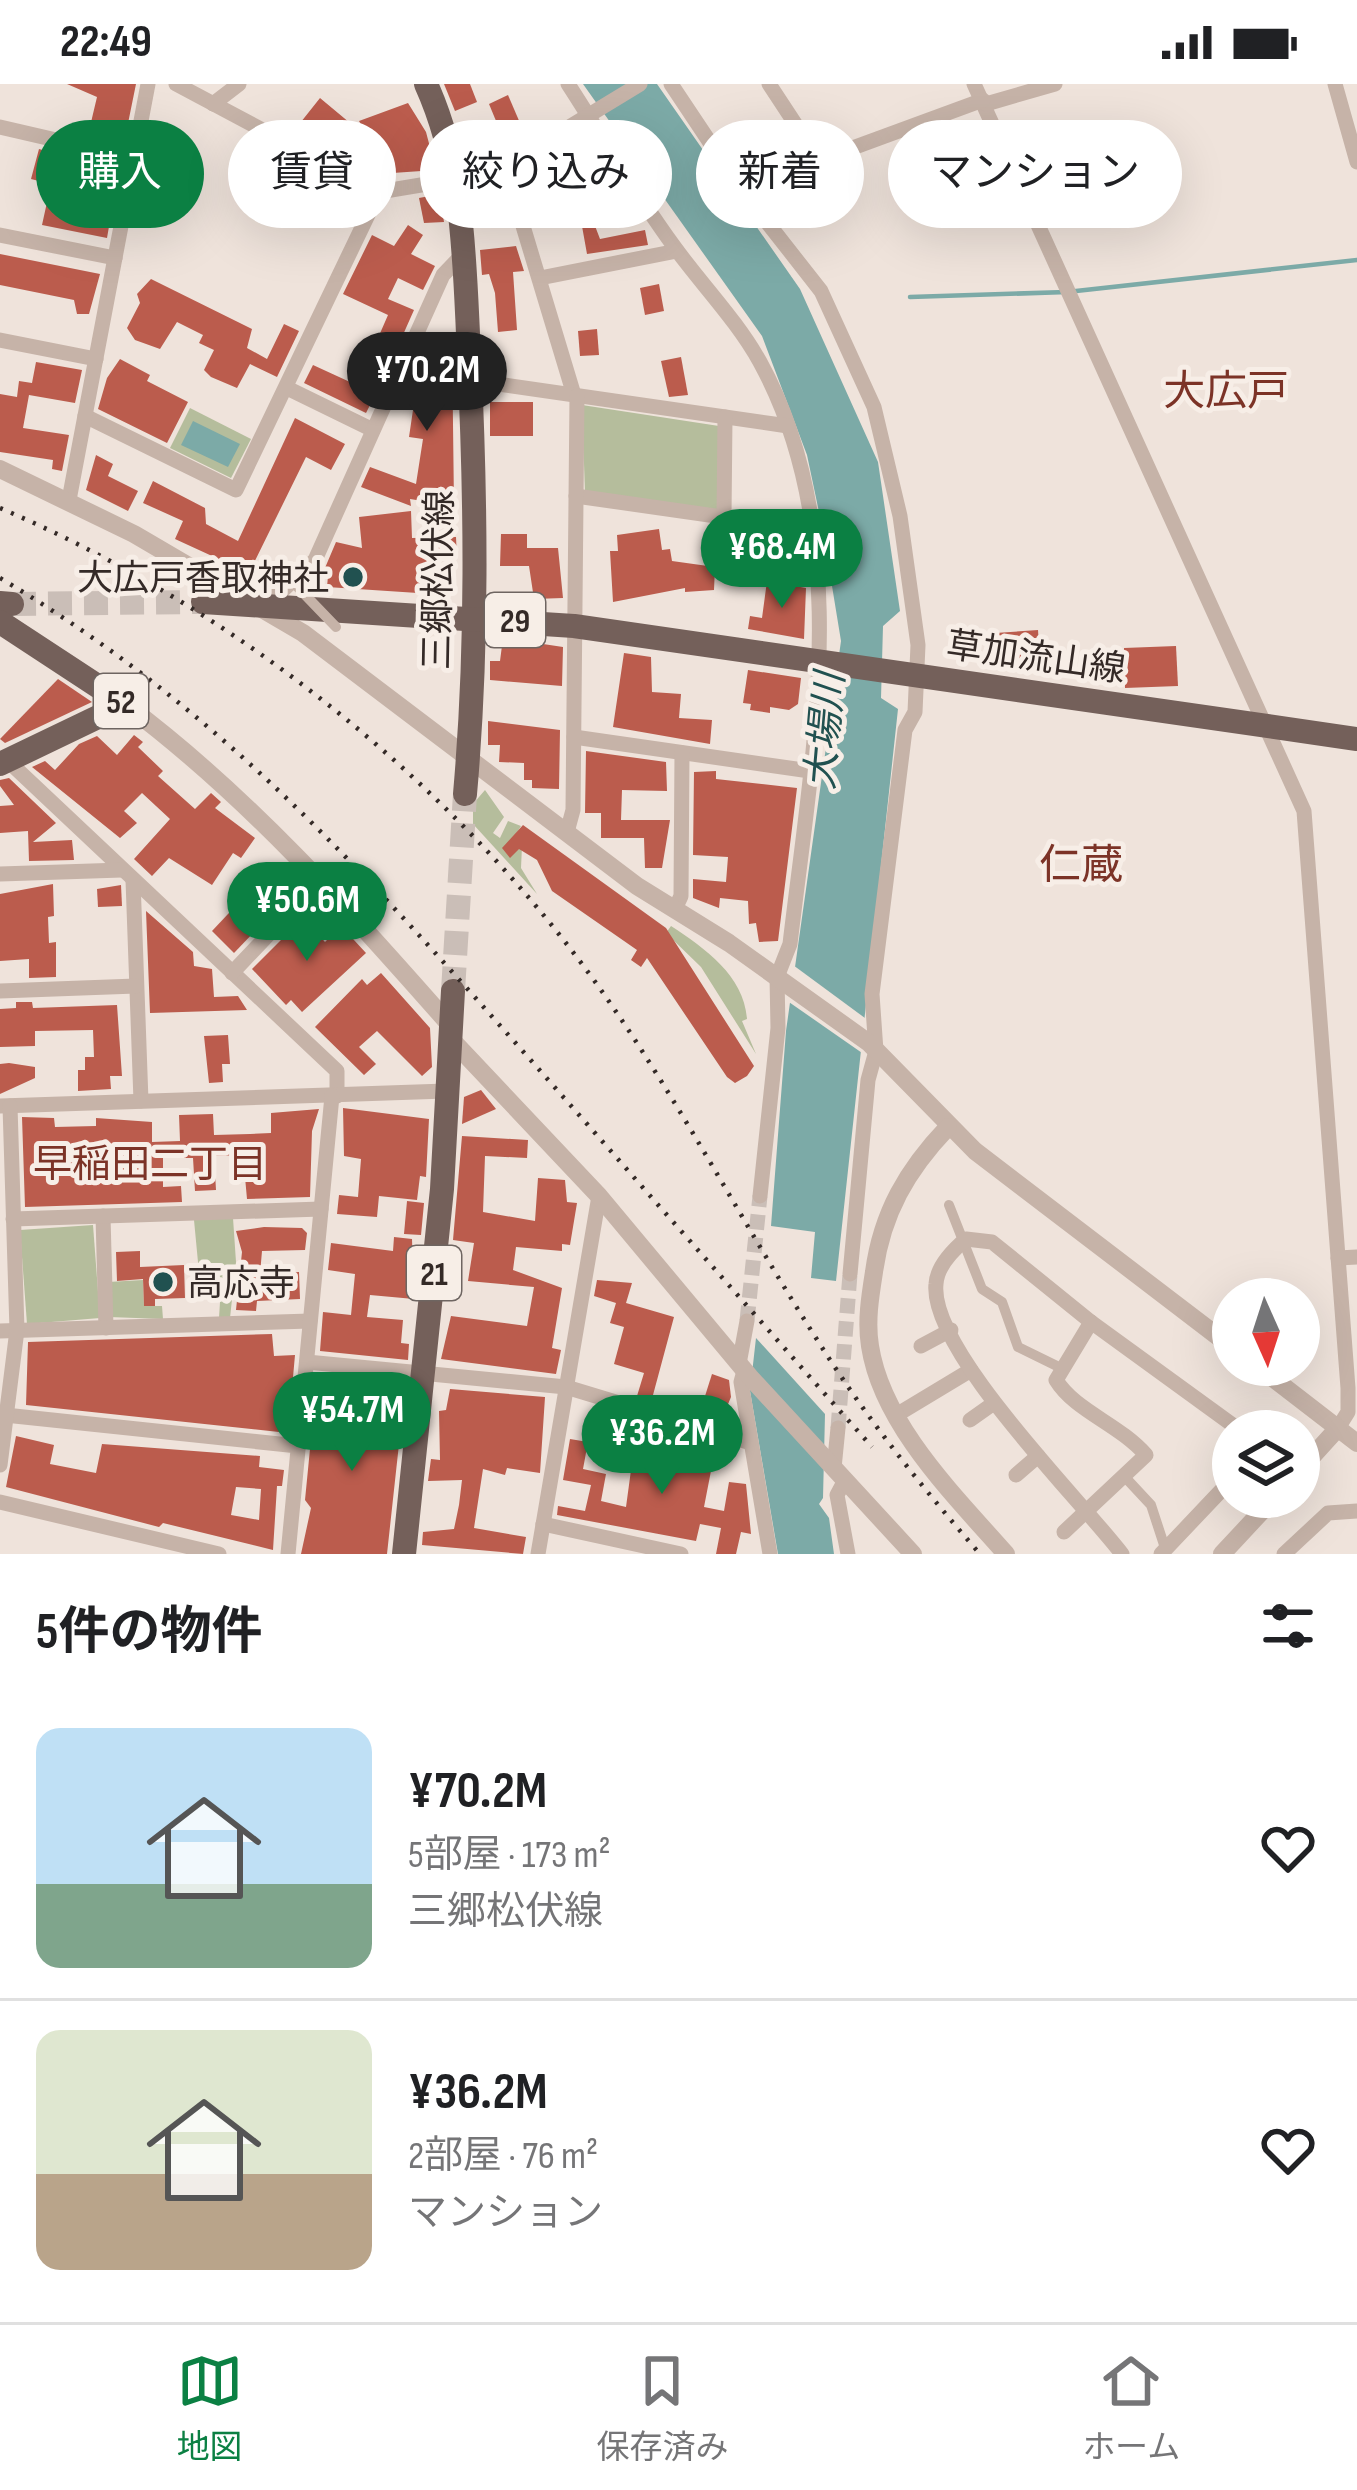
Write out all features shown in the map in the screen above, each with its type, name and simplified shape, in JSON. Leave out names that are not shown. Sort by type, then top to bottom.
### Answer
[{"type":"main road","name":"三郷松伏線","points":[[425,84],[442,120]]},
{"type":"main road","name":"三郷松伏線","points":[[462,228],[475,616],[465,794]]},
{"type":"main road","name":"草加流山線","points":[[203,602],[574,626],[1357,739]]},
{"type":"main road","name":"52","points":[[4,610],[125,704],[6,756]]},
{"type":"main road","name":"21","points":[[404,1554],[425,1374],[453,991]]},
{"type":"street","points":[[141,120],[148,84]]},
{"type":"street","points":[[176,84],[243,120]]},
{"type":"street","points":[[213,104],[239,84]]},
{"type":"street","points":[[568,84],[677,251],[747,340],[788,426],[813,530],[822,616],[818,706],[760,1196]]},
{"type":"street","points":[[582,120],[640,84]]},
{"type":"street","points":[[671,84],[696,122]]},
{"type":"street","points":[[769,84],[793,120]]},
{"type":"street","points":[[974,84],[1078,303],[1306,822],[1348,1388],[1348,1412],[1320,1448]]},
{"type":"street","points":[[864,144],[985,102],[1055,84]]},
{"type":"street","points":[[1335,84],[1357,162]]},
{"type":"street","points":[[0,127],[36,135]]},
{"type":"street","points":[[69,500],[121,228]]},
{"type":"street","points":[[85,416],[236,490],[362,228]]},
{"type":"street","points":[[524,228],[575,396],[574,737],[572,823],[567,832]]},
{"type":"street","points":[[772,228],[821,291],[867,388],[900,516],[908,674],[915,712],[905,730],[872,994],[872,1047],[850,1274]]},
{"type":"street","points":[[0,235],[115,258]]},
{"type":"street","points":[[540,278],[677,251]]},
{"type":"street","points":[[252,604],[284,590],[309,570],[443,275],[464,253]]},
{"type":"street","points":[[0,340],[96,359]]},
{"type":"street","points":[[470,380],[788,426]]},
{"type":"street","points":[[287,388],[373,430]]},
{"type":"street","points":[[724,518],[725,417]]},
{"type":"street","points":[[0,469],[69,500],[303,634],[567,832],[872,1047],[948,1127],[1212,1332]]},
{"type":"street","points":[[576,496],[813,530]]},
{"type":"street","points":[[285,574],[336,627]]},
{"type":"street","points":[[125,704],[184,748],[321,879],[448,1030],[599,1196],[744,1371],[913,1554]]},
{"type":"street","points":[[574,737],[810,771]]},
{"type":"street","points":[[675,909],[681,896],[682,752]]},
{"type":"street","points":[[6,756],[337,1071],[288,1554]]},
{"type":"street","points":[[0,874],[127,874]]},
{"type":"street","points":[[127,874],[141,1101]]},
{"type":"street","points":[[232,973],[321,879]]},
{"type":"street","points":[[0,991],[136,986]]},
{"type":"street","points":[[0,1465],[14,1219],[5,1106],[446,1091]]},
{"type":"street","points":[[948,1127],[902,1183],[875,1263],[869,1342],[898,1414],[947,1485],[1006,1554]]},
{"type":"street","points":[[538,1554],[599,1196]]},
{"type":"street","points":[[949,1205],[982,1289],[995,1294],[1008,1311],[1010,1333],[1018,1347],[1061,1368]]},
{"type":"street","points":[[14,1219],[321,1209]]},
{"type":"street","points":[[103,1216],[106,1328]]},
{"type":"street","points":[[963,1242],[992,1242],[1212,1411]]},
{"type":"street","points":[[963,1242],[935,1280],[936,1297],[971,1370],[1122,1554]]},
{"type":"street","points":[[1338,1258],[1357,1257]]},
{"type":"street","points":[[9,1331],[310,1321]]},
{"type":"street","points":[[747,1322],[741,1382],[770,1554]]},
{"type":"street","points":[[1064,1532],[1146,1455],[1114,1422],[1058,1386],[1061,1368],[1091,1322]]},
{"type":"street","points":[[921,1346],[951,1330]]},
{"type":"street","points":[[307,1362],[566,1387],[751,1443]]},
{"type":"street","points":[[898,1414],[971,1370]]},
{"type":"street","points":[[1283,1386],[1357,1443]]},
{"type":"street","points":[[970,1420],[994,1402]]},
{"type":"street","points":[[5,1415],[298,1446]]},
{"type":"street","points":[[838,1428],[834,1469],[848,1554]]},
{"type":"street","points":[[1016,1475],[1038,1456]]},
{"type":"street","points":[[1124,1475],[1151,1505],[1167,1542],[1164,1553]]},
{"type":"street","points":[[1164,1553],[1212,1501]]},
{"type":"street","points":[[0,1502],[219,1554]]},
{"type":"street","points":[[1285,1554],[1328,1513],[1357,1511]]},
{"type":"street","points":[[1222,1554],[1255,1518]]},
{"type":"street","points":[[543,1524],[681,1554]]},
{"type":"green space","points":[[582,405],[719,426],[718,511],[585,493]]},
{"type":"green space","points":[[190,408],[251,439],[231,478],[170,448]]},
{"type":"green space","points":[[485,790],[504,817],[493,833],[500,838],[508,821],[521,826],[512,840],[522,846],[521,868],[537,894],[473,824],[473,804]]},
{"type":"green space","points":[[671,926],[710,954],[731,977],[744,1004],[747,1019],[742,1021],[756,1054],[701,967],[666,933]]},
{"type":"green space","points":[[233,1218],[236,1262],[230,1318],[219,1318],[221,1286],[200,1283],[194,1220]]},
{"type":"green space","points":[[93,1225],[100,1318],[27,1324],[20,1230]]},
{"type":"green space","points":[[143,1280],[144,1306],[162,1306],[163,1319],[109,1317],[108,1282]]},
{"type":"water","points":[[583,84],[657,84],[696,140],[696,228],[757,228],[800,289],[878,462],[900,611],[883,626],[881,698],[898,709],[836,1281],[811,1278],[815,1232],[771,1226],[786,1031],[841,641],[823,531],[807,455],[762,336],[672,209],[672,120],[609,120]]},
{"type":"water","points":[[193,421],[240,444],[228,467],[181,445]]},
{"type":"water","points":[[756,1338],[825,1414],[819,1504],[829,1518],[834,1554],[778,1554],[750,1391]]},
{"type":"pier","points":[[793,965],[869,1021],[865,1055],[786,1000]]},
{"type":"building","points":[[67,84],[136,84],[129,120],[92,120],[97,97]]},
{"type":"building","points":[[444,84],[470,84],[477,102],[455,111]]},
{"type":"building","points":[[508,95],[519,120],[496,120],[489,104]]},
{"type":"building","points":[[320,98],[346,120],[303,120]]},
{"type":"building","points":[[408,103],[420,122],[420,171],[396,173],[396,120],[362,120]]},
{"type":"building","points":[[408,225],[423,235],[411,254],[435,266],[423,290],[398,278],[388,299],[414,310],[398,346],[378,338],[388,315],[343,294],[372,235],[394,246]]},
{"type":"building","points":[[57,228],[109,228],[107,238]]},
{"type":"building","points":[[582,228],[596,228],[600,239],[645,230],[648,245],[587,254]]},
{"type":"building","points":[[516,246],[524,271],[513,272],[517,330],[498,332],[495,293],[489,274],[482,275],[480,250]]},
{"type":"building","points":[[0,254],[100,274],[89,314],[77,314],[74,300],[0,285]]},
{"type":"building","points":[[151,279],[252,329],[247,348],[267,359],[284,324],[299,331],[277,377],[250,364],[237,388],[211,377],[204,370],[214,350],[199,343],[203,335],[177,322],[160,349],[135,340],[127,328],[140,303],[137,294]]},
{"type":"building","points":[[659,284],[664,311],[645,315],[640,288]]},
{"type":"building","points":[[597,329],[599,355],[580,356],[578,331]]},
{"type":"building","points":[[370,336],[386,344],[363,394],[373,399],[366,413],[304,383],[313,365],[350,382]]},
{"type":"building","points":[[427,339],[452,342],[454,506],[410,499],[411,506],[361,487],[370,467],[416,484],[423,439],[409,437],[413,410],[396,409],[403,394],[414,395]]},
{"type":"building","points":[[681,357],[688,395],[669,397],[661,361]]},
{"type":"building","points":[[120,359],[150,375],[147,381],[188,402],[167,443],[98,409],[107,378]]},
{"type":"building","points":[[36,362],[82,370],[75,403],[29,395],[23,428],[69,435],[62,471],[52,469],[53,460],[0,452],[0,394],[17,397],[19,381],[32,383]]},
{"type":"building","points":[[490,402],[533,402],[533,436],[490,436]]},
{"type":"building","points":[[295,418],[345,444],[331,470],[306,457],[249,573],[175,539],[183,521],[143,503],[153,481],[205,508],[206,524],[238,541]]},
{"type":"building","points":[[96,455],[113,464],[108,476],[138,491],[128,511],[86,490]]},
{"type":"building","points":[[411,511],[412,538],[456,537],[457,559],[435,560],[433,594],[327,587],[328,576],[322,575],[336,542],[362,548],[359,517]]},
{"type":"building","points":[[659,529],[662,550],[670,549],[672,561],[715,567],[714,590],[685,592],[685,588],[613,602],[610,551],[618,551],[617,535]]},
{"type":"building","points":[[501,534],[527,534],[527,548],[558,548],[563,598],[534,599],[529,566],[500,566]]},
{"type":"building","points":[[767,581],[806,588],[804,639],[748,629],[750,616],[762,618]]},
{"type":"building","points":[[1038,630],[1040,662],[997,664],[995,633]]},
{"type":"building","points":[[503,638],[563,647],[562,686],[490,680],[490,661],[500,661]]},
{"type":"building","points":[[1176,646],[1178,686],[1125,688],[1124,648]]},
{"type":"building","points":[[624,653],[651,657],[652,692],[681,694],[679,718],[712,720],[710,744],[613,727]]},
{"type":"building","points":[[748,670],[801,678],[798,704],[789,710],[770,707],[770,713],[750,710],[751,704],[743,703]]},
{"type":"building","points":[[58,679],[92,702],[5,743],[0,739]]},
{"type":"building","points":[[488,721],[560,730],[559,789],[532,788],[532,780],[524,780],[524,763],[499,762],[500,745],[488,745]]},
{"type":"building","points":[[134,735],[143,742],[138,747],[163,771],[158,776],[195,809],[211,793],[221,802],[215,808],[255,838],[241,858],[233,853],[212,885],[169,858],[152,876],[134,859],[170,819],[142,793],[124,811],[137,823],[120,838],[32,767],[45,761],[55,770],[79,744],[97,736],[117,755]]},
{"type":"building","points":[[586,751],[666,762],[667,791],[622,790],[621,820],[670,820],[662,868],[645,868],[644,838],[601,838],[601,813],[585,813]]},
{"type":"building","points":[[716,771],[716,779],[797,788],[778,941],[759,942],[756,923],[749,924],[748,901],[720,898],[719,908],[693,898],[693,879],[726,882],[728,857],[693,855],[694,772]]},
{"type":"building","points":[[9,778],[56,823],[33,842],[72,840],[74,860],[29,861],[28,831],[0,833],[0,806],[14,805],[0,786],[0,780]]},
{"type":"building","points":[[523,825],[666,928],[754,1066],[747,1076],[735,1083],[727,1077],[647,958],[641,967],[631,960],[637,950],[552,891],[537,860],[519,849],[510,858],[502,848]]},
{"type":"building","points":[[277,862],[302,882],[234,953],[212,931]]},
{"type":"building","points":[[53,884],[54,916],[48,917],[49,943],[56,942],[56,977],[29,978],[29,959],[0,961],[0,894]]},
{"type":"building","points":[[121,885],[122,906],[98,907],[97,889]]},
{"type":"building","points":[[146,911],[193,952],[194,966],[212,969],[214,997],[238,996],[247,1010],[150,1013]]},
{"type":"building","points":[[303,918],[325,942],[341,926],[366,953],[302,1012],[291,1000],[286,1005],[252,969]]},
{"type":"building","points":[[381,973],[430,1028],[432,1067],[422,1076],[377,1031],[359,1047],[376,1064],[364,1075],[315,1027],[362,979],[367,985]]},
{"type":"building","points":[[16,1002],[32,1002],[33,1008],[117,1005],[122,1076],[110,1076],[111,1089],[78,1091],[78,1070],[85,1070],[85,1057],[94,1057],[93,1030],[35,1031],[35,1046],[0,1047],[0,1009],[16,1008]]},
{"type":"building","points":[[228,1035],[230,1064],[222,1064],[223,1082],[209,1083],[204,1036]]},
{"type":"building","points":[[0,1064],[35,1067],[35,1078],[0,1094]]},
{"type":"building","points":[[481,1090],[496,1109],[462,1124],[464,1097]]},
{"type":"building","points":[[343,1108],[429,1119],[426,1177],[420,1176],[417,1200],[379,1196],[377,1217],[337,1214],[339,1195],[358,1197],[361,1159],[344,1156]]},
{"type":"building","points":[[319,1109],[312,1131],[310,1197],[247,1199],[243,1155],[214,1156],[216,1190],[195,1191],[193,1158],[163,1158],[163,1187],[181,1186],[182,1202],[25,1207],[22,1117],[54,1118],[55,1127],[96,1126],[96,1118],[152,1122],[152,1142],[180,1141],[179,1115],[213,1114],[214,1135],[250,1134],[271,1133],[271,1113]]},
{"type":"building","points":[[462,1136],[528,1140],[527,1158],[485,1156],[483,1212],[535,1221],[538,1178],[565,1180],[567,1202],[577,1203],[570,1245],[562,1244],[562,1251],[516,1247],[513,1270],[562,1288],[552,1348],[561,1350],[556,1374],[441,1359],[451,1316],[527,1326],[534,1287],[468,1281],[474,1243],[453,1240]]},
{"type":"building","points":[[407,1201],[424,1203],[421,1235],[404,1234]]},
{"type":"building","points":[[302,1228],[307,1233],[305,1250],[262,1251],[260,1274],[299,1272],[300,1299],[257,1301],[256,1311],[236,1310],[242,1252],[236,1231]]},
{"type":"building","points":[[394,1237],[412,1239],[414,1299],[370,1295],[367,1317],[403,1320],[401,1343],[409,1344],[408,1360],[320,1351],[323,1312],[351,1315],[355,1274],[328,1270],[331,1243],[393,1251]]},
{"type":"building","points":[[140,1251],[140,1267],[184,1265],[185,1298],[155,1299],[155,1306],[144,1306],[143,1279],[117,1281],[116,1252]]},
{"type":"building","points":[[597,1280],[632,1283],[626,1303],[674,1317],[653,1395],[669,1399],[667,1405],[637,1396],[644,1373],[614,1364],[624,1327],[610,1323],[616,1303],[594,1296]]},
{"type":"building","points":[[272,1334],[274,1356],[295,1355],[288,1433],[26,1405],[28,1342]]},
{"type":"building","points":[[712,1374],[729,1380],[731,1397],[721,1421],[699,1415]]},
{"type":"building","points":[[347,1387],[404,1398],[402,1415],[392,1414],[389,1443],[399,1444],[387,1554],[301,1554],[311,1508],[305,1500],[315,1398],[346,1400]]},
{"type":"building","points":[[450,1389],[545,1397],[540,1473],[507,1468],[505,1475],[483,1469],[474,1528],[526,1537],[523,1554],[422,1545],[423,1532],[454,1529],[459,1505],[462,1480],[428,1481],[431,1459],[440,1460],[439,1411],[446,1410]]},
{"type":"building","points":[[16,1436],[54,1445],[50,1464],[96,1473],[102,1444],[260,1456],[259,1467],[284,1470],[282,1486],[277,1486],[273,1550],[163,1523],[159,1527],[6,1487]],"holes":[[[236,1487],[261,1489],[259,1520],[231,1515]]]},
{"type":"building","points":[[570,1439],[588,1442],[583,1469],[606,1474],[601,1501],[626,1507],[634,1448],[700,1461],[705,1441],[716,1445],[704,1507],[724,1511],[729,1482],[746,1484],[751,1534],[741,1532],[736,1554],[716,1554],[721,1528],[700,1524],[696,1541],[557,1515],[558,1506],[585,1511],[591,1485],[563,1480]]},
{"type":"waterway","points":[[910,297],[1067,292],[1357,260]]},
{"type":"tunnel","points":[[12,604],[203,602]]},
{"type":"tunnel","points":[[453,991],[465,794]]},
{"type":"tunnel","points":[[747,1321],[760,1196]]},
{"type":"tunnel","points":[[838,1428],[850,1274]]},
{"type":"railway","points":[[0,508],[86,548],[252,648],[330,706],[473,836],[596,983],[834,1367],[980,1554]]},
{"type":"railway","points":[[0,578],[154,683],[288,799],[411,926],[872,1447]]},
{"type":"place","name":"大広戸香取神社","points":[[353,577]]},
{"type":"place","name":"高応寺","points":[[163,1282]]},
{"type":"district","name":"大広戸","points":[[1226,390]]},
{"type":"district","name":"仁蔵","points":[[1081,864]]},
{"type":"district","name":"早稲田二丁目","points":[[150,1163]]},
{"type":"water label","name":"大場川","points":[[824,731]]}]
